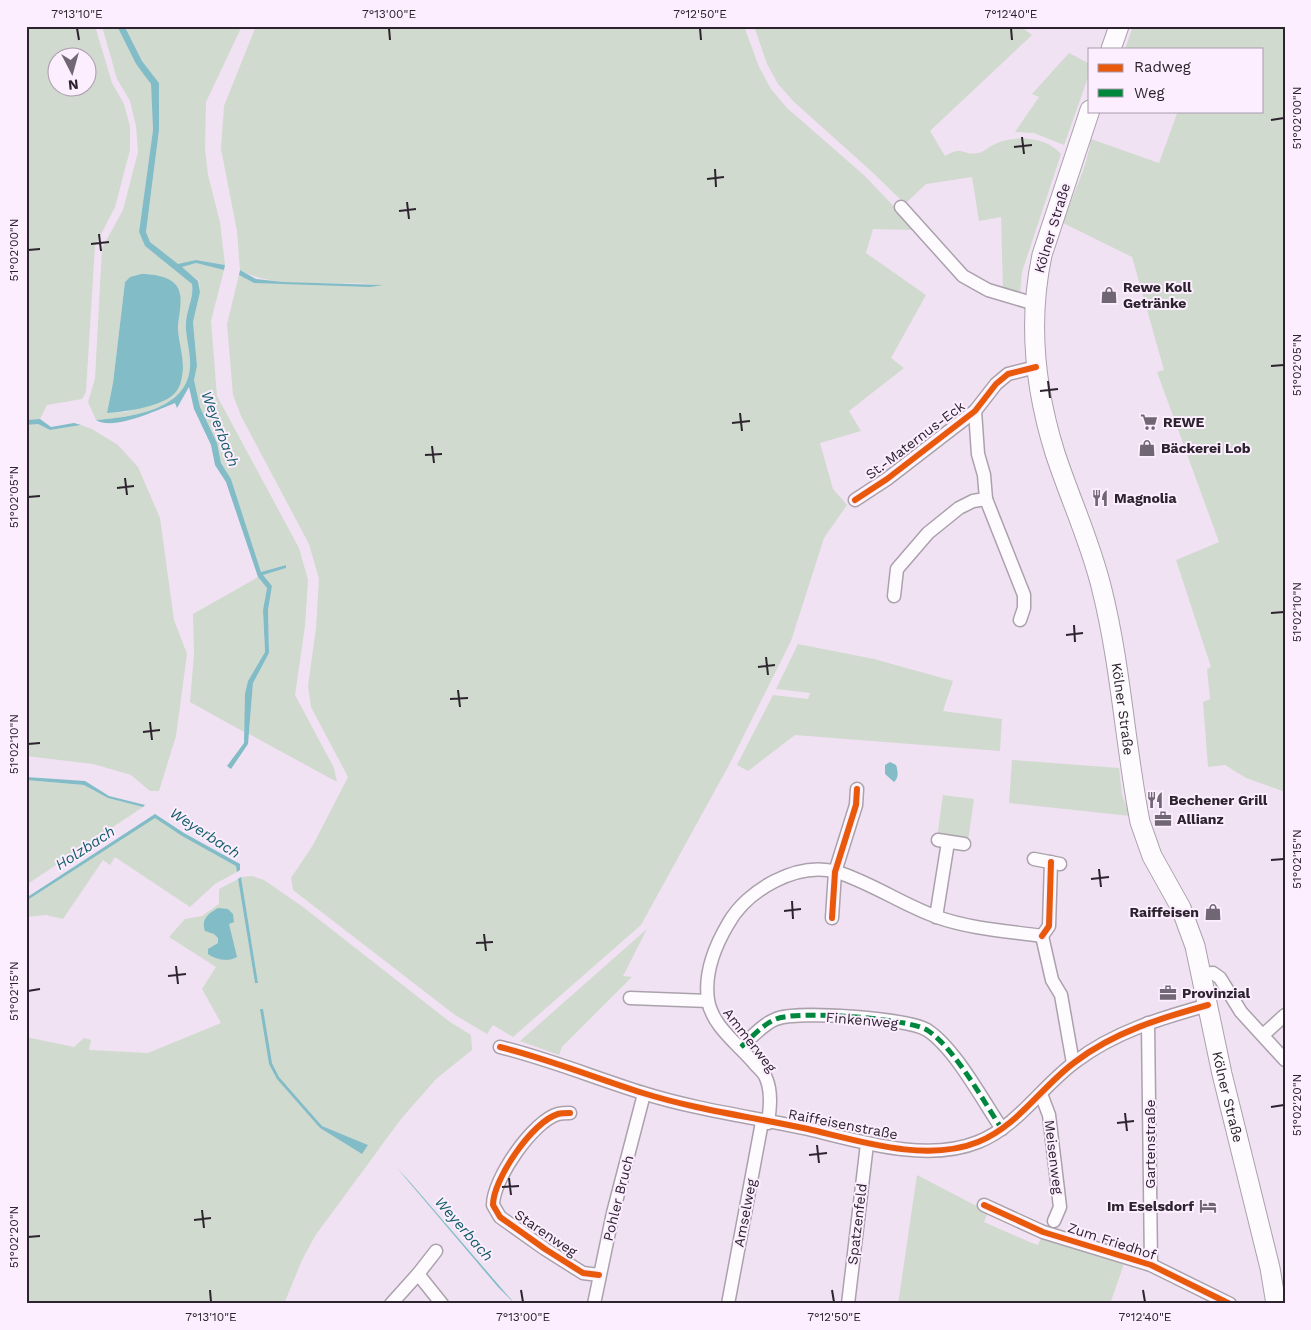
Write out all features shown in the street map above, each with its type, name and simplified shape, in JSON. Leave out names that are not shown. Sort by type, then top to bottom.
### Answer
[{"type":"main road","points":[[1111,48],[1120,26]]},
{"type":"main road","name":"Kölner Straße","points":[[1089,112],[1042,255],[1035,304],[1036,366],[1055,453],[1089,544],[1102,590],[1135,794],[1144,835],[1189,926],[1222,1074],[1270,1268],[1276,1304]]},
{"type":"street","points":[[901,207],[963,276],[988,290],[1035,304]]},
{"type":"street","name":"St.-Maternus-Eck","points":[[855,500],[887,479],[975,411],[996,384],[1008,374],[1036,366]]},
{"type":"street","name":"St.-Maternus-Eck","points":[[975,411],[978,454],[984,475],[986,499],[1024,595],[1024,608],[1020,620]]},
{"type":"street","points":[[894,596],[897,569],[928,533],[959,508],[973,501],[986,499]]},
{"type":"street","points":[[832,918],[834,872],[856,805],[857,789]]},
{"type":"street","points":[[936,917],[943,841],[964,844]]},
{"type":"street","points":[[1034,859],[1055,863],[1049,926],[1042,936],[1052,980],[1060,995],[1074,1063]]},
{"type":"street","name":"Ammerweg","points":[[765,1122],[770,1093],[766,1076],[719,1025],[708,1001],[707,986],[710,963],[720,937],[732,916],[750,896],[769,883],[785,876],[806,872],[834,872],[860,880],[936,917],[963,925],[1042,936]]},
{"type":"street","points":[[1200,974],[1213,973],[1220,978],[1241,1012],[1285,1060]]},
{"type":"street","name":"Ammerweg","points":[[630,998],[708,1001]]},
{"type":"street","name":"Raiffeisenstraße","points":[[500,1047],[530,1054],[644,1094],[765,1122],[807,1129],[867,1144],[944,1151],[975,1144],[1002,1130],[1074,1063],[1099,1046],[1148,1023],[1208,1005]]},
{"type":"street","name":"Finkenweg","points":[[740,1047],[775,1019],[795,1015],[888,1020],[925,1029],[946,1046],[1002,1130]]},
{"type":"street","points":[[1263,1035],[1285,1015]]},
{"type":"street","name":"Gartenstraße","points":[[1148,1023],[1151,1265]]},
{"type":"street","name":"Pohler Bruch","points":[[594,1304],[613,1213],[644,1094]]},
{"type":"street","name":"Meisenweg","points":[[1041,1094],[1049,1115],[1060,1207],[1054,1221]]},
{"type":"street","name":"Starenweg","points":[[570,1113],[557,1114],[530,1136],[512,1158],[500,1180],[493,1205],[500,1217],[546,1250],[583,1273],[599,1275]]},
{"type":"street","name":"Amselweg","points":[[728,1304],[765,1122]]},
{"type":"street","name":"Spatzenfeld","points":[[848,1304],[867,1144]]},
{"type":"street","name":"Zum Friedhof","points":[[984,1205],[1043,1232],[1151,1265],[1230,1304]]},
{"type":"street","points":[[391,1304],[436,1251]]},
{"type":"street","points":[[418,1274],[442,1304]]},
{"type":"shaded area","points":[[26,26],[95,26],[112,83],[124,104],[130,127],[130,150],[115,207],[95,246],[86,392],[82,399],[47,405],[40,419],[26,420]]},
{"type":"shaded area","points":[[102,26],[117,26],[136,64],[151,83],[153,130],[139,232],[145,246],[192,284],[192,294],[186,321],[190,367],[186,382],[179,393],[168,402],[140,414],[96,420],[88,402],[95,379],[102,248],[123,210],[138,152],[136,126],[130,101],[117,79]],"holes":[[[149,274],[180,292],[178,330],[183,365],[172,396],[126,412],[107,413],[113,383],[125,282],[130,277]]]},
{"type":"shaded area","points":[[125,26],[242,26],[206,102],[205,149],[208,175],[220,222],[225,265],[196,260],[178,265],[150,242],[146,232],[159,130],[159,83],[142,61]]},
{"type":"shaded area","points":[[256,26],[744,26],[759,67],[771,89],[787,108],[865,176],[916,230],[873,229],[866,253],[926,295],[891,358],[904,368],[849,411],[861,431],[820,443],[833,489],[847,505],[824,538],[791,641],[729,765],[641,925],[513,1037],[493,1025],[487,1034],[455,1015],[293,890],[291,878],[313,845],[348,777],[311,707],[308,686],[316,628],[319,579],[309,544],[241,416],[233,395],[227,324],[239,275],[254,283],[304,284],[273,281],[256,277],[240,270],[237,231],[221,149],[224,106]],"holes":[[[317,284],[363,284],[380,285]]]},
{"type":"shaded area","points":[[754,26],[1020,26],[1032,35],[930,131],[945,156],[956,151],[978,153],[1003,141],[1021,138],[1047,144],[1061,154],[1022,272],[1020,295],[1003,291],[1001,217],[979,221],[972,177],[926,184],[905,204],[794,102],[778,84],[767,64]]},
{"type":"shaded area","points":[[1133,26],[1285,26],[1285,792],[1246,778],[1225,765],[1208,767],[1203,702],[1210,699],[1207,669],[1211,667],[1176,560],[1219,542],[1157,372],[1164,370],[1132,257],[1063,223],[1083,171],[1091,139],[1159,163],[1178,112],[1264,112],[1264,48],[1125,48]]},
{"type":"shaded area","points":[[1069,53],[1088,63],[1088,78],[1064,145],[1034,133],[1015,132],[1039,97],[1032,94]]},
{"type":"shaded area","points":[[196,263],[224,270],[211,321],[217,396],[299,548],[308,580],[305,626],[295,695],[334,768],[337,782],[249,734],[253,683],[269,653],[268,610],[272,586],[262,575],[286,568],[285,565],[261,572],[231,479],[221,463],[217,443],[200,407],[194,380],[197,366],[193,322],[200,292],[199,281],[181,267]]},
{"type":"shaded area","points":[[38,424],[50,430],[81,425],[92,429],[118,445],[138,467],[160,518],[174,620],[187,654],[176,736],[159,791],[150,791],[131,775],[93,764],[26,756],[26,425]]},
{"type":"shaded area","points":[[258,577],[267,588],[263,610],[265,652],[248,681],[244,732],[190,702],[194,654],[193,614]]},
{"type":"shaded area","points":[[798,644],[874,659],[953,681],[943,711],[1002,719],[1000,751],[795,735],[748,771],[737,765],[773,695],[808,699],[810,693],[776,689]]},
{"type":"shaded area","points":[[1012,760],[1119,768],[1122,795],[1130,816],[1009,803]]},
{"type":"shaded area","points":[[26,780],[84,785],[108,798],[143,807],[26,885]]},
{"type":"shaded area","points":[[943,795],[974,799],[968,841],[937,837]]},
{"type":"shaded area","points":[[155,817],[182,836],[237,866],[237,872],[215,884],[190,907],[115,857],[110,865],[103,860],[63,919],[46,915],[26,917],[26,901]]},
{"type":"shaded area","points":[[252,876],[264,880],[303,907],[450,1022],[471,1035],[472,1050],[436,1079],[401,1119],[315,1236],[302,1260],[284,1304],[26,1304],[26,1037],[74,1047],[84,1038],[91,1040],[89,1050],[148,1053],[221,1023],[202,989],[216,967],[169,937],[185,919],[202,916],[219,904],[219,889],[238,879],[255,983],[258,983],[241,877]],"holes":[[[261,1009],[272,1063],[278,1076],[269,1064]],[[283,1081],[322,1126],[368,1145],[362,1154],[320,1128]]]},
{"type":"shaded area","points":[[647,929],[623,976],[632,977],[562,1047],[559,1055],[520,1041]]},
{"type":"shaded area","points":[[917,1175],[988,1212],[984,1222],[1032,1243],[1038,1245],[1042,1235],[1125,1261],[1110,1304],[898,1304]]},
{"type":"water","points":[[117,26],[125,27],[142,61],[159,83],[159,130],[146,232],[150,242],[178,264],[196,260],[225,265],[224,270],[196,263],[182,267],[198,281],[200,292],[193,322],[197,366],[194,380],[200,407],[217,443],[221,463],[231,479],[261,572],[286,565],[286,568],[263,575],[272,586],[268,610],[269,653],[253,683],[248,744],[231,769],[227,766],[244,743],[245,694],[248,681],[265,652],[263,610],[267,588],[258,577],[226,482],[215,465],[211,445],[194,409],[189,387],[177,408],[175,403],[136,418],[113,423],[104,423],[96,420],[140,414],[168,402],[179,393],[186,382],[190,367],[186,322],[192,294],[192,284],[145,246],[139,232],[153,130],[151,84],[136,64]]},
{"type":"water","points":[[240,270],[256,279],[283,282],[383,285],[370,287],[254,283],[239,275]]},
{"type":"water","points":[[141,274],[165,278],[173,282],[179,290],[181,300],[178,330],[183,363],[182,379],[176,392],[159,403],[132,410],[107,413],[113,383],[125,282],[130,277]]},
{"type":"water","points":[[40,419],[51,427],[74,423],[81,425],[50,430],[38,424],[26,425],[26,420]]},
{"type":"water","points":[[890,762],[896,765],[897,770],[894,782],[885,774],[885,765]]},
{"type":"water","points":[[26,777],[85,781],[109,796],[145,805],[143,807],[108,798],[84,785],[26,780]]},
{"type":"water","points":[[155,814],[184,833],[240,864],[240,870],[237,872],[236,866],[182,836],[155,818],[26,901],[26,898]]},
{"type":"water","points":[[241,877],[258,983],[255,983],[238,879]]},
{"type":"water","points":[[218,908],[228,909],[233,914],[234,922],[229,924],[237,957],[233,959],[222,960],[208,954],[208,949],[218,943],[218,938],[214,934],[205,931],[204,923],[208,915]]},
{"type":"water","points":[[260,1009],[263,1009],[272,1063],[279,1077],[322,1126],[368,1145],[362,1154],[320,1128],[277,1079],[269,1064]]},
{"type":"water","points":[[397,1168],[410,1182],[515,1304],[498,1287]]},
{"type":"marked path","points":[[741,1047],[766,1024],[788,1016],[828,1015],[876,1019],[916,1026],[927,1030],[948,1049],[1002,1129]]},
{"type":"cycle path","points":[[855,500],[887,479],[975,411],[996,384],[1008,374],[1036,367]]},
{"type":"cycle path","points":[[832,918],[835,872],[856,805],[857,789]]},
{"type":"cycle path","points":[[1042,936],[1049,926],[1051,862]]},
{"type":"cycle path","points":[[500,1047],[643,1093],[684,1104],[808,1129],[870,1144],[893,1148],[937,1151],[958,1148],[978,1142],[992,1135],[1017,1116],[1075,1062],[1106,1042],[1138,1027],[1208,1005]]},
{"type":"cycle path","points":[[570,1113],[558,1114],[548,1119],[526,1139],[507,1167],[495,1194],[493,1205],[500,1217],[545,1249],[583,1273],[599,1275]]},
{"type":"cycle path","points":[[984,1205],[1043,1232],[1151,1265],[1230,1304]]},
{"type":"place","name":"Rewe Koll Getränke","points":[[1109,295]]},
{"type":"place","name":"REWE","points":[[1149,422]]},
{"type":"place","name":"Bäckerei Lob","points":[[1147,448]]},
{"type":"place","name":"Magnolia","points":[[1100,498]]},
{"type":"place","name":"Bechener Grill","points":[[1155,800]]},
{"type":"place","name":"Allianz","points":[[1163,819]]},
{"type":"place","name":"Raiffeisen","points":[[1213,912]]},
{"type":"place","name":"Provinzial","points":[[1168,993]]},
{"type":"place","name":"Im Eselsdorf","points":[[1208,1206]]},
{"type":"water label","name":"Weyerbach","points":[[220,429]]},
{"type":"water label","name":"Weyerbach","points":[[205,833]]},
{"type":"water label","name":"Holzbach","points":[[85,848]]},
{"type":"water label","name":"Weyerbach","points":[[464,1229]]}]
